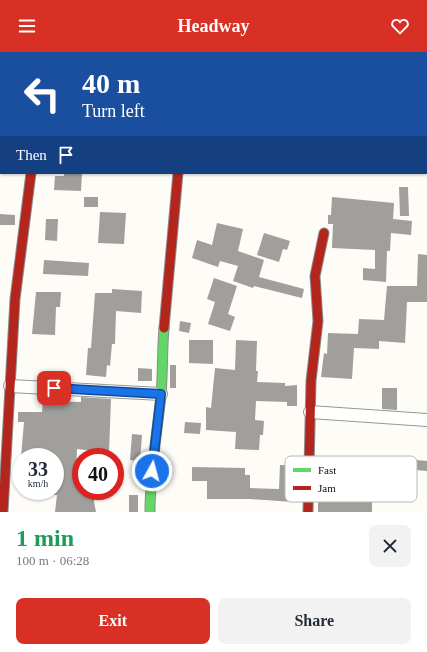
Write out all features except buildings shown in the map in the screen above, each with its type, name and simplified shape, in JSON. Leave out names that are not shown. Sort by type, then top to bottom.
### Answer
[{"type":"street","points":[[3,512],[15,300],[31,174]]},
{"type":"street","points":[[150,512],[150,486],[161,394],[161,361],[178,174]]},
{"type":"street","points":[[310,456],[310,412],[318,321],[315,276],[324,233]]},
{"type":"street","points":[[10,386],[161,394]]},
{"type":"street","points":[[310,412],[427,420]]},
{"type":"street","points":[[308,512],[309,502]]},
{"type":"traffic: fast","points":[[150,512],[152,468],[161,395],[164,328]]},
{"type":"traffic: jam","points":[[3,512],[15,299],[31,174]]},
{"type":"traffic: jam","points":[[164,328],[178,174]]},
{"type":"traffic: jam","points":[[309,456],[311,381],[318,321],[315,276],[324,233]]},
{"type":"traffic: jam","points":[[308,502],[308,512]]},
{"type":"route","points":[[54,388],[161,394],[152,471]]}]
